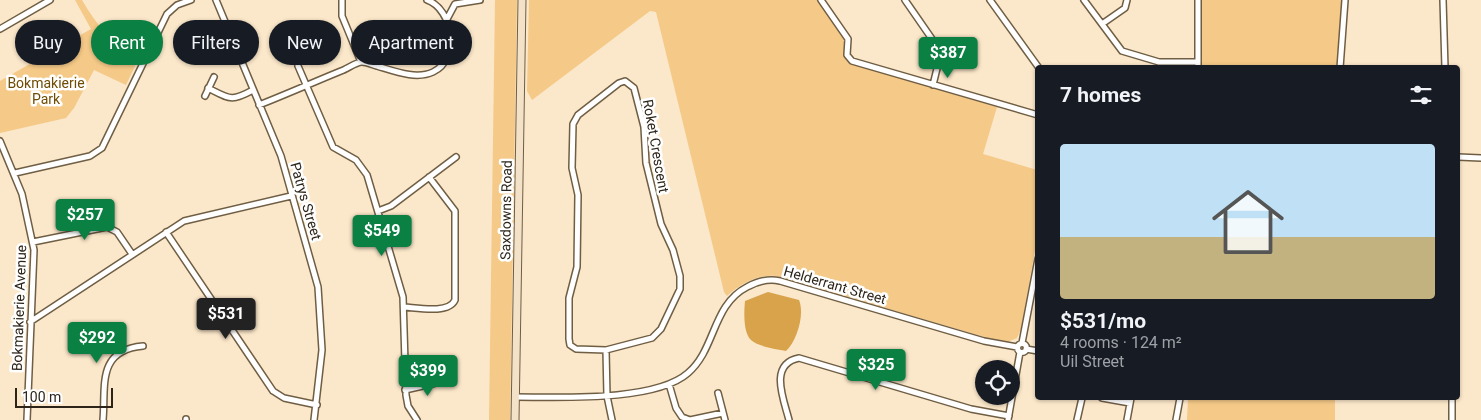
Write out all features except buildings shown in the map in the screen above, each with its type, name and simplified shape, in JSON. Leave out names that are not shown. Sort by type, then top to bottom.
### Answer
[{"type":"street","points":[[0,29],[50,0]]},
{"type":"street","points":[[14,173],[90,156],[102,148],[168,14],[177,5],[191,0]]},
{"type":"street","name":"Patrys Street","points":[[216,0],[280,156],[312,261],[322,315],[322,350],[314,420]]},
{"type":"street","points":[[342,0],[342,16],[351,38]]},
{"type":"street","points":[[428,0],[439,7],[447,19],[455,4],[480,0]]},
{"type":"street","name":"Saxdowns Road","points":[[515,420],[522,0]]},
{"type":"street","points":[[821,0],[848,39],[847,57],[852,62],[1035,114]]},
{"type":"street","points":[[904,0],[941,52],[933,85]]},
{"type":"street","points":[[990,0],[1037,65]]},
{"type":"street","points":[[1084,0],[1124,52],[1160,62],[1198,65],[1198,0]]},
{"type":"street","points":[[1102,24],[1124,8],[1127,0]]},
{"type":"street","points":[[1340,65],[1345,0]]},
{"type":"street","points":[[1443,0],[1445,65]]},
{"type":"street","points":[[260,105],[354,65]]},
{"type":"street","points":[[372,65],[407,74],[425,74],[435,71],[442,65]]},
{"type":"street","points":[[298,66],[332,147],[356,160],[365,170],[400,280],[404,308],[405,390],[408,406],[417,420]]},
{"type":"street","points":[[205,96],[214,76]]},
{"type":"street","name":"Roket Crescent","points":[[625,82],[634,88],[644,127],[646,163],[661,224],[672,245],[681,285],[657,335],[649,339],[606,350],[576,349],[569,342],[570,298],[577,267],[577,192],[572,168],[572,127],[578,115],[619,83],[625,82]]},
{"type":"street","points":[[208,88],[231,99],[242,97],[253,90]]},
{"type":"street","name":"Bokmakierie Avenue","points":[[0,141],[14,173],[33,242],[27,420]]},
{"type":"street","points":[[378,211],[390,206],[456,157]]},
{"type":"street","points":[[1460,157],[1481,158]]},
{"type":"street","points":[[404,308],[445,308],[452,305],[455,300],[456,213],[452,205],[429,177]]},
{"type":"street","points":[[30,322],[188,219],[291,196]]},
{"type":"street","points":[[33,242],[107,227],[117,232],[132,254]]},
{"type":"street","points":[[166,232],[273,391],[284,398],[317,405]]},
{"type":"street","points":[[789,420],[779,377],[791,362],[800,358],[971,409],[1009,418],[1020,348],[1035,274]]},
{"type":"street","name":"Helderrant Street","points":[[516,397],[606,396],[669,384],[680,379],[695,366],[732,297],[753,284],[764,280],[780,281],[984,341],[1020,348]]},
{"type":"street","points":[[103,420],[107,365],[114,358],[129,349],[143,346]]},
{"type":"street","points":[[1020,348],[1035,351]]},
{"type":"street","points":[[606,350],[606,396],[612,420]]},
{"type":"street","points":[[405,390],[445,381]]},
{"type":"street","points":[[669,384],[676,408],[682,418],[690,420],[723,413]]},
{"type":"street","points":[[718,394],[725,420]]},
{"type":"street","points":[[1076,420],[1081,400]]},
{"type":"street","points":[[1127,420],[1130,400]]},
{"type":"street","points":[[1176,420],[1180,400]]},
{"type":"street","points":[[1452,400],[1452,420]]},
{"type":"green space","name":"Bokmakierie Park","points":[[75,0],[82,0],[96,20],[91,20],[91,29]]},
{"type":"green space","points":[[495,0],[517,0],[510,420],[489,420]]},
{"type":"green space","points":[[529,0],[817,0],[845,39],[844,55],[849,63],[997,107],[983,154],[1035,169],[1035,250],[1021,329],[1017,338],[1007,342],[988,338],[776,276],[756,278],[737,288],[727,296],[724,292],[656,12],[650,11],[532,100],[527,91]]},
{"type":"green space","points":[[1202,0],[1347,0],[1342,65],[1201,65]]},
{"type":"green space","name":"Bokmakierie Park","points":[[91,29],[91,65],[136,65],[126,85],[94,70],[74,108],[66,118],[0,133],[0,81],[28,65],[81,65],[81,35]]},
{"type":"green space","points":[[1188,400],[1335,400],[1335,420],[1187,420]]},
{"type":"shaded area","points":[[768,292],[799,300],[801,306],[797,334],[786,351],[758,344],[748,337],[744,310],[745,301]]}]
